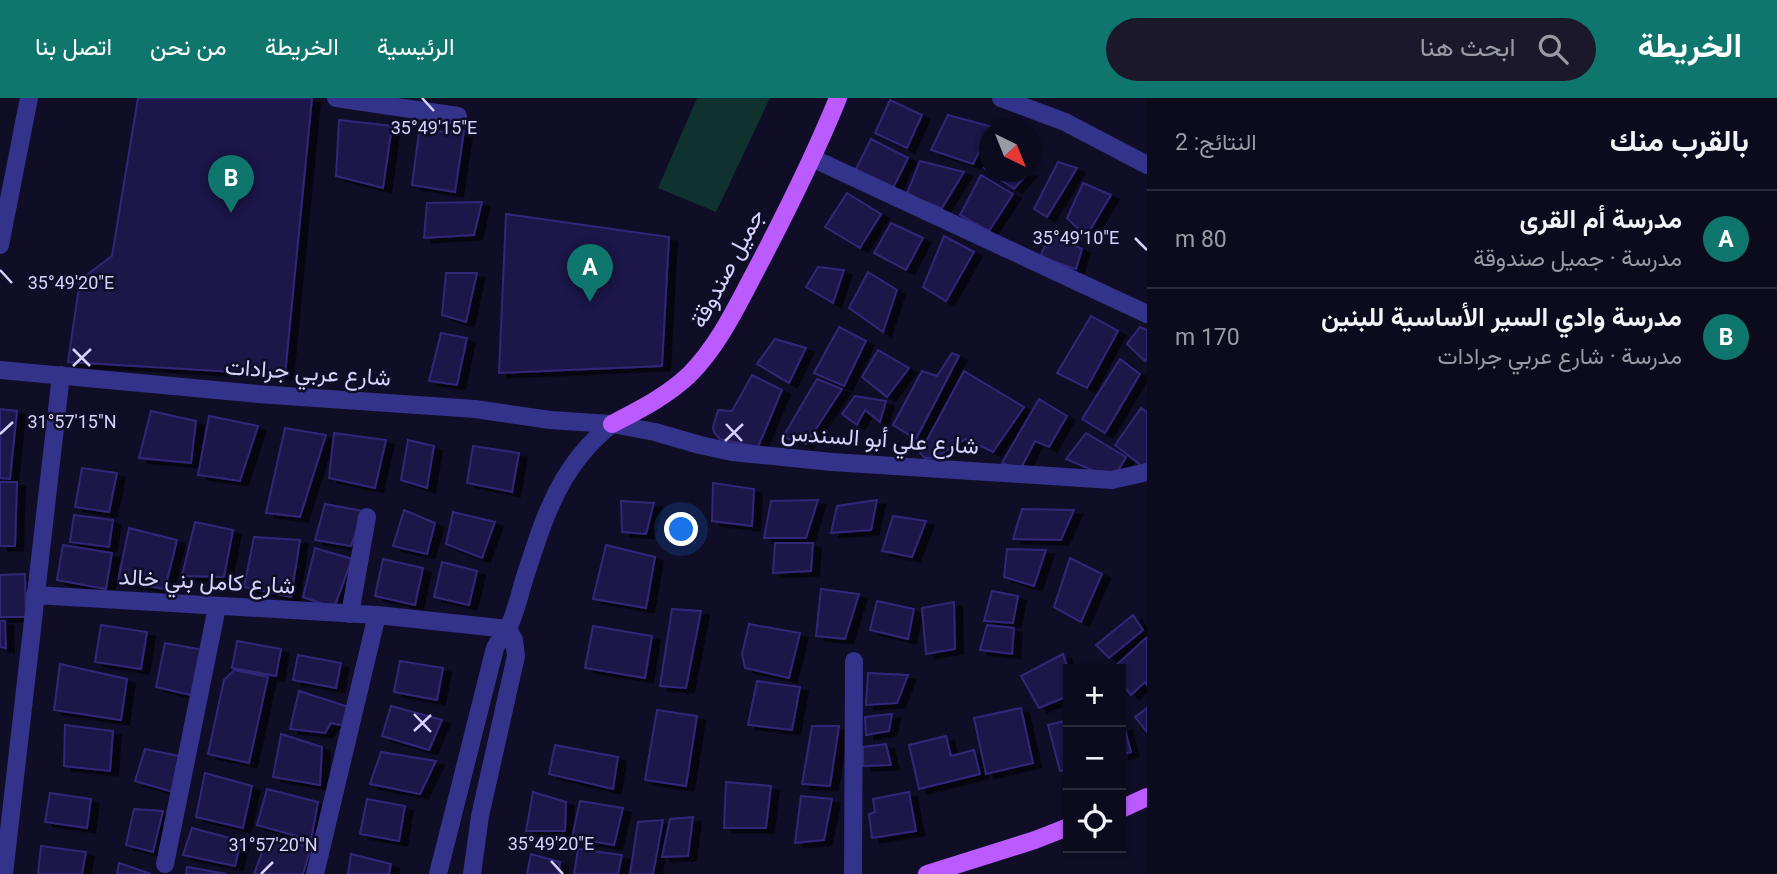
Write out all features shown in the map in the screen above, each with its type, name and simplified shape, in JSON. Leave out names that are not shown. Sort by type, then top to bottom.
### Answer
[{"type":"main road","name":"جميل صندوقة","points":[[612,424],[670,391],[689,375],[709,351],[724,329],[812,158],[838,98]]},
{"type":"main road","points":[[1126,807],[1147,797]]},
{"type":"main road","points":[[927,874],[1063,829]]},
{"type":"street","points":[[0,245],[29,98]]},
{"type":"street","points":[[336,98],[458,116]]},
{"type":"street","points":[[1001,98],[1065,122],[1147,165]]},
{"type":"street","points":[[812,158],[1147,314]]},
{"type":"street","name":"شارع عربي جرادات","points":[[0,370],[258,394],[475,409],[550,420],[612,424]]},
{"type":"street","points":[[4,874],[61,375]]},
{"type":"street","points":[[438,874],[495,648],[508,629],[541,527],[555,495],[580,454],[612,424]]},
{"type":"street","name":"شارع علي أبو السندس","points":[[612,424],[732,452],[832,462],[1112,480],[1147,471]]},
{"type":"street","points":[[350,614],[367,517]]},
{"type":"street","name":"شارع كامل بني خالد","points":[[35,595],[377,615],[508,629]]},
{"type":"street","points":[[166,863],[217,607]]},
{"type":"street","points":[[315,874],[377,615]]},
{"type":"street","points":[[472,874],[480,816],[516,656],[514,640],[508,629]]},
{"type":"street","points":[[853,874],[854,661]]},
{"type":"green space","points":[[697,98],[770,98],[716,212],[658,188]]},
{"type":"building","points":[[138,98],[312,98],[285,375],[68,362],[80,280],[112,256]]},
{"type":"building","points":[[890,100],[922,115],[907,148],[875,133]]},
{"type":"building","points":[[948,115],[979,123],[979,152],[973,164],[931,150]]},
{"type":"building","points":[[339,120],[392,126],[383,188],[336,176]]},
{"type":"building","points":[[464,131],[455,192],[412,185],[419,132]]},
{"type":"building","points":[[871,139],[908,158],[892,190],[855,171]]},
{"type":"building","points":[[920,161],[964,172],[942,208],[906,196]]},
{"type":"building","points":[[1058,162],[1077,168],[1047,217],[1034,209]]},
{"type":"building","points":[[979,179],[979,182],[993,182],[1013,194],[989,231],[960,215]]},
{"type":"building","points":[[1004,182],[1020,182],[1014,189]]},
{"type":"building","points":[[1083,183],[1111,195],[1086,237],[1067,218]]},
{"type":"building","points":[[847,193],[881,214],[860,248],[825,227]]},
{"type":"building","points":[[482,202],[474,235],[424,238],[427,203]]},
{"type":"building","points":[[506,214],[669,237],[662,366],[499,373]]},
{"type":"building","points":[[891,223],[923,238],[906,270],[874,253]]},
{"type":"building","points":[[1050,233],[1082,249],[1076,269],[1040,257]]},
{"type":"building","points":[[944,236],[974,252],[946,301],[923,287]]},
{"type":"building","points":[[818,267],[844,270],[833,303],[806,287]]},
{"type":"building","points":[[868,272],[897,290],[883,332],[849,308]]},
{"type":"building","points":[[446,273],[477,273],[466,322],[442,315]]},
{"type":"building","points":[[1091,316],[1118,331],[1087,388],[1057,373]]},
{"type":"building","points":[[839,327],[866,341],[844,386],[814,373]]},
{"type":"building","points":[[1140,327],[1147,330],[1145,361],[1127,344]]},
{"type":"building","points":[[441,333],[467,338],[457,385],[429,381]]},
{"type":"building","points":[[775,339],[806,348],[789,383],[757,364]]},
{"type":"building","points":[[878,350],[909,368],[887,397],[862,377]]},
{"type":"building","points":[[952,353],[959,356],[916,439],[893,425],[922,371],[937,376]]},
{"type":"building","points":[[1120,359],[1140,374],[1105,433],[1082,419]]},
{"type":"building","points":[[964,371],[1024,407],[993,452],[966,439],[934,458],[925,458],[920,453]]},
{"type":"building","points":[[752,375],[782,390],[758,447],[720,439],[713,427],[718,410],[732,411]]},
{"type":"building","points":[[817,379],[842,389],[806,444],[783,437]]},
{"type":"building","points":[[855,396],[886,401],[880,422],[865,410],[857,425],[842,414]]},
{"type":"building","points":[[1039,399],[1067,416],[1049,447],[1035,441],[1021,468],[1002,463]]},
{"type":"building","points":[[1141,408],[1147,412],[1147,462],[1143,467],[1115,445]]},
{"type":"building","points":[[0,409],[17,411],[10,479],[0,478]]},
{"type":"building","points":[[151,411],[196,421],[191,463],[139,458]]},
{"type":"building","points":[[209,416],[258,426],[240,481],[198,475]]},
{"type":"building","points":[[285,428],[326,435],[300,517],[266,513]]},
{"type":"building","points":[[334,433],[386,440],[375,488],[329,478]]},
{"type":"building","points":[[1086,433],[1126,457],[1113,479],[1066,459]]},
{"type":"building","points":[[408,440],[434,446],[427,488],[401,480]]},
{"type":"building","points":[[473,446],[519,453],[512,492],[467,483]]},
{"type":"building","points":[[82,468],[117,473],[109,512],[75,507]]},
{"type":"building","points":[[0,482],[17,482],[15,546],[0,546]]},
{"type":"building","points":[[713,483],[754,489],[752,526],[712,521]]},
{"type":"building","points":[[818,500],[806,538],[764,538],[771,501]]},
{"type":"building","points":[[877,500],[871,530],[831,533],[837,506]]},
{"type":"building","points":[[621,501],[654,503],[646,534],[622,532]]},
{"type":"building","points":[[325,504],[363,511],[351,546],[315,540]]},
{"type":"building","points":[[1022,509],[1074,510],[1061,540],[1013,539]]},
{"type":"building","points":[[404,510],[435,523],[427,554],[393,546]]},
{"type":"building","points":[[453,512],[495,522],[482,558],[446,544]]},
{"type":"building","points":[[74,515],[113,520],[109,547],[70,542]]},
{"type":"building","points":[[893,516],[926,521],[912,557],[882,551]]},
{"type":"building","points":[[195,522],[233,530],[224,577],[182,576]]},
{"type":"building","points":[[129,528],[177,540],[165,589],[118,581]]},
{"type":"building","points":[[254,537],[300,540],[291,597],[244,587]]},
{"type":"building","points":[[775,543],[813,543],[811,571],[773,573]]},
{"type":"building","points":[[63,545],[112,553],[106,589],[57,580]]},
{"type":"building","points":[[606,545],[655,557],[646,608],[593,599]]},
{"type":"building","points":[[315,548],[352,559],[334,608],[303,597]]},
{"type":"building","points":[[1007,549],[1046,550],[1034,586],[1004,577]]},
{"type":"building","points":[[1070,558],[1102,574],[1081,622],[1054,607]]},
{"type":"building","points":[[383,559],[423,568],[415,605],[375,596]]},
{"type":"building","points":[[442,562],[477,571],[469,605],[434,597]]},
{"type":"building","points":[[25,574],[26,617],[0,617],[0,575]]},
{"type":"building","points":[[821,589],[859,594],[845,639],[816,636]]},
{"type":"building","points":[[992,591],[1018,596],[1013,623],[984,621]]},
{"type":"building","points":[[877,601],[914,609],[908,639],[870,630]]},
{"type":"building","points":[[954,602],[955,649],[926,654],[922,608]]},
{"type":"building","points":[[672,609],[701,611],[686,688],[660,686]]},
{"type":"building","points":[[1133,615],[1143,630],[1109,658],[1096,645]]},
{"type":"building","points":[[0,621],[5,621],[6,648],[0,647]]},
{"type":"building","points":[[749,624],[800,633],[789,678],[745,668],[742,654]]},
{"type":"building","points":[[101,625],[147,632],[141,669],[95,662]]},
{"type":"building","points":[[987,625],[1014,628],[1012,654],[980,650]]},
{"type":"building","points":[[593,626],[652,636],[645,678],[585,668]]},
{"type":"building","points":[[1147,637],[1147,685],[1145,682],[1131,695],[1126,689],[1126,664],[1117,664]]},
{"type":"building","points":[[237,641],[281,649],[276,676],[232,668]]},
{"type":"building","points":[[165,643],[204,650],[195,696],[156,687]]},
{"type":"building","points":[[1063,654],[1066,664],[1063,664],[1063,698],[1039,708],[1021,676]]},
{"type":"building","points":[[298,655],[341,663],[336,688],[293,680]]},
{"type":"building","points":[[400,661],[443,668],[437,700],[394,692]]},
{"type":"building","points":[[60,664],[127,679],[121,720],[54,710]]},
{"type":"building","points":[[234,670],[268,677],[249,763],[208,754],[224,680]]},
{"type":"building","points":[[868,673],[908,675],[897,703],[866,705]]},
{"type":"building","points":[[757,681],[800,687],[792,730],[748,725]]},
{"type":"building","points":[[299,691],[352,708],[344,726],[331,723],[325,733],[290,729]]},
{"type":"building","points":[[391,706],[442,720],[429,750],[382,736]]},
{"type":"building","points":[[1021,708],[1033,763],[986,774],[974,718]]},
{"type":"building","points":[[1147,708],[1147,732],[1135,717]]},
{"type":"building","points":[[657,710],[697,716],[686,786],[645,780]]},
{"type":"building","points":[[892,714],[889,731],[866,735],[865,717]]},
{"type":"building","points":[[1063,721],[1063,770],[1060,771],[1048,725]]},
{"type":"building","points":[[65,725],[113,731],[110,771],[64,766]]},
{"type":"building","points":[[812,726],[839,726],[830,786],[802,784]]},
{"type":"building","points":[[1126,733],[1131,752],[1126,754]]},
{"type":"building","points":[[281,734],[322,747],[320,785],[273,777]]},
{"type":"building","points":[[946,736],[951,756],[974,750],[980,774],[919,789],[909,745]]},
{"type":"building","points":[[886,744],[891,765],[863,766],[863,747]]},
{"type":"building","points":[[555,745],[618,757],[613,789],[549,774]]},
{"type":"building","points":[[145,749],[179,756],[173,792],[135,781]]},
{"type":"building","points":[[381,752],[436,761],[420,794],[370,784]]},
{"type":"building","points":[[205,773],[252,786],[243,828],[196,817]]},
{"type":"building","points":[[726,782],[771,786],[766,828],[724,828]]},
{"type":"building","points":[[267,789],[318,802],[311,840],[257,825]]},
{"type":"building","points":[[533,792],[566,802],[565,831],[526,831]]},
{"type":"building","points":[[909,792],[916,831],[872,838],[869,814],[875,812],[873,799]]},
{"type":"building","points":[[50,793],[91,799],[87,828],[45,822]]},
{"type":"building","points":[[801,796],[832,799],[824,840],[795,843]]},
{"type":"building","points":[[367,799],[405,806],[399,841],[360,834]]},
{"type":"building","points":[[580,801],[623,808],[614,845],[572,838]]},
{"type":"building","points":[[134,809],[163,811],[153,852],[126,845]]},
{"type":"building","points":[[693,817],[688,856],[662,857],[670,819]]},
{"type":"building","points":[[663,820],[653,874],[630,874],[638,822]]},
{"type":"building","points":[[192,828],[241,841],[235,866],[183,855]]},
{"type":"building","points":[[267,839],[311,847],[303,874],[254,874]]},
{"type":"building","points":[[41,846],[86,852],[82,874],[38,874]]},
{"type":"building","points":[[578,849],[622,855],[618,874],[574,874]]},
{"type":"building","points":[[351,854],[391,864],[389,874],[348,874]]},
{"type":"building","points":[[531,854],[560,862],[559,874],[527,874]]},
{"type":"building","points":[[119,863],[151,874],[117,874]]},
{"type":"building","points":[[187,867],[227,874],[186,874]]},
{"type":"place","name":"مدرسة وادي السير الأساسية للبنين","points":[[231,213]]},
{"type":"place","name":"مدرسة أم القرى","points":[[590,302]]}]
